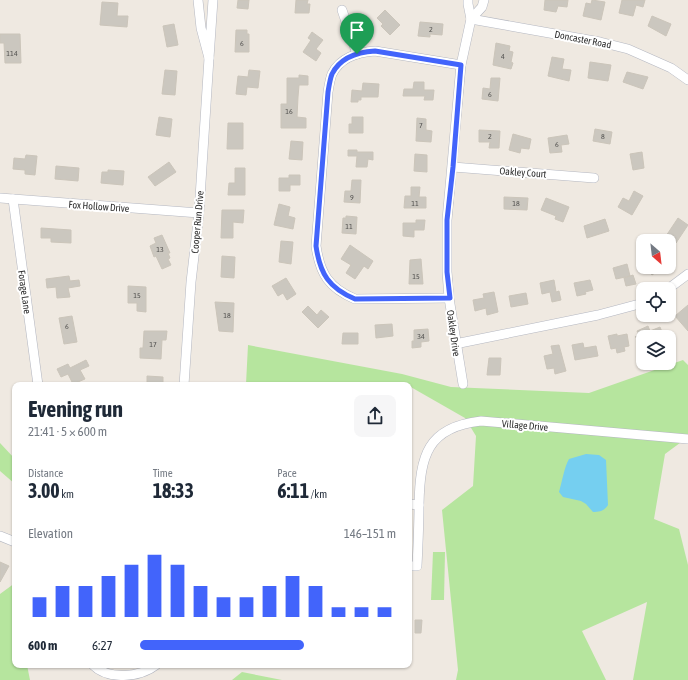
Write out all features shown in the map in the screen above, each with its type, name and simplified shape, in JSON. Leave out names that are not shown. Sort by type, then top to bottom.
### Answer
[{"type":"street","name":"Cooper Run Drive","points":[[198,0],[201,28],[209,58]]},
{"type":"street","name":"Cooper Run Drive","points":[[184,382],[213,0]]},
{"type":"street","points":[[468,0],[471,19]]},
{"type":"street","points":[[471,19],[482,7],[484,0]]},
{"type":"street","points":[[342,10],[357,54]]},
{"type":"street","name":"Oakley Drive","points":[[462,384],[455,344],[447,272],[447,220],[453,167],[461,65],[471,19]]},
{"type":"street","name":"Doncaster Road","points":[[471,19],[600,42],[628,49],[671,68],[688,80]]},
{"type":"street","points":[[450,298],[355,299],[344,294],[331,285],[322,272],[316,246],[328,92],[332,75],[336,67],[349,57],[375,51],[461,65]]},
{"type":"street","name":"Oakley Court","points":[[453,167],[594,178]]},
{"type":"street","name":"Fox Hollow Drive","points":[[0,198],[198,213]]},
{"type":"street","name":"Forage Lane","points":[[13,199],[38,382]]},
{"type":"street","points":[[676,283],[688,274]]},
{"type":"street","points":[[455,344],[598,315],[636,305]]},
{"type":"street","name":"Village Drive","points":[[412,566],[417,566],[419,480],[424,460],[430,446],[451,428],[482,421],[688,440]]},
{"type":"street","points":[[412,504],[419,504]]},
{"type":"street","points":[[0,536],[12,541]]},
{"type":"street","points":[[97,668],[107,675],[122,677],[134,676],[147,672],[152,668]]},
{"type":"green space","points":[[248,345],[402,374],[451,387],[589,393],[655,370],[676,370],[676,362],[683,360],[688,365],[688,437],[665,454],[654,519],[679,529],[688,565],[688,680],[633,680],[647,602],[582,631],[606,680],[456,680],[458,670],[442,510],[473,486],[476,436],[465,418],[412,388],[412,382],[246,382]]},
{"type":"green space","points":[[0,443],[12,456],[12,481],[0,471]]},
{"type":"green space","points":[[433,552],[445,552],[444,600],[431,600]]},
{"type":"green space","points":[[12,585],[12,668],[28,668],[30,680],[0,680],[0,594]]},
{"type":"green space","points":[[242,672],[282,680],[232,680]]},
{"type":"water","points":[[586,454],[599,455],[606,460],[608,505],[605,509],[600,511],[593,512],[581,501],[563,497],[559,492],[564,471],[569,459]]},
{"type":"building","points":[[238,0],[249,0],[248,9],[237,8]]},
{"type":"building","points":[[296,0],[308,0],[307,4],[310,4],[309,13],[295,13]]},
{"type":"building","points":[[545,0],[568,0],[567,7],[558,6],[556,12],[544,10]]},
{"type":"building","points":[[592,0],[605,2],[601,20],[583,16],[586,3],[591,4]]},
{"type":"building","points":[[622,0],[645,0],[643,7],[636,5],[633,16],[619,13]]},
{"type":"building","points":[[102,2],[118,3],[117,16],[128,16],[127,27],[100,25]]},
{"type":"building","points":[[385,10],[400,25],[390,35],[381,26],[383,24],[377,18]]},
{"type":"building","points":[[652,16],[671,24],[666,36],[648,26]]},
{"type":"building","points":[[420,22],[443,24],[442,35],[430,34],[430,37],[418,36]]},
{"type":"building","points":[[174,24],[178,45],[167,47],[163,26]]},
{"type":"building","points":[[236,30],[247,30],[247,34],[249,34],[249,52],[235,52]]},
{"type":"building","points":[[312,32],[323,40],[316,49],[321,53],[316,61],[303,52],[311,40],[308,38]]},
{"type":"building","points":[[0,34],[20,34],[21,63],[5,63],[4,43],[0,43]]},
{"type":"building","points":[[496,43],[510,46],[509,51],[513,52],[511,62],[513,63],[511,69],[493,65]]},
{"type":"building","points":[[552,57],[564,59],[562,69],[571,70],[569,81],[548,76]]},
{"type":"building","points":[[590,62],[611,65],[608,81],[588,78]]},
{"type":"building","points":[[165,70],[177,71],[175,95],[162,94]]},
{"type":"building","points":[[249,70],[260,71],[258,88],[247,87],[246,95],[236,94],[238,76],[248,77]]},
{"type":"building","points":[[627,72],[648,77],[643,89],[623,82]]},
{"type":"building","points":[[299,75],[308,76],[308,85],[299,85],[297,117],[306,118],[306,128],[281,128],[281,104],[287,104],[287,78],[299,78]]},
{"type":"building","points":[[491,78],[500,78],[498,101],[482,99],[483,88],[490,89]]},
{"type":"building","points":[[414,82],[424,82],[424,90],[434,90],[433,100],[424,100],[425,96],[403,96],[404,89],[413,89]]},
{"type":"building","points":[[363,83],[379,84],[378,97],[361,97],[361,100],[358,100],[358,102],[351,102],[352,90],[362,91]]},
{"type":"building","points":[[159,117],[172,119],[170,137],[156,135]]},
{"type":"building","points":[[352,117],[363,117],[363,133],[349,133],[349,124],[352,124]]},
{"type":"building","points":[[417,118],[426,119],[426,130],[432,131],[431,142],[416,141]]},
{"type":"building","points":[[228,123],[243,123],[243,149],[227,149]]},
{"type":"building","points":[[595,129],[612,132],[610,144],[593,141]]},
{"type":"building","points":[[479,130],[500,131],[499,148],[489,148],[490,142],[479,142]]},
{"type":"building","points":[[513,134],[531,139],[529,149],[521,148],[520,153],[509,150]]},
{"type":"building","points":[[567,135],[569,144],[561,145],[562,152],[550,153],[548,138]]},
{"type":"building","points":[[291,141],[303,142],[302,160],[289,159]]},
{"type":"building","points":[[348,150],[357,150],[357,152],[373,152],[373,160],[368,159],[367,167],[356,167],[357,156],[348,156]]},
{"type":"building","points":[[642,152],[644,168],[633,170],[630,154]]},
{"type":"building","points":[[415,154],[427,155],[427,172],[414,171]]},
{"type":"building","points":[[26,155],[37,156],[35,175],[25,174],[25,170],[13,169],[14,158],[25,159]]},
{"type":"building","points":[[169,162],[176,172],[155,186],[148,177]]},
{"type":"building","points":[[56,166],[79,168],[78,181],[55,179]]},
{"type":"building","points":[[235,168],[245,168],[245,195],[228,195],[229,183],[235,183]]},
{"type":"building","points":[[108,170],[124,171],[123,185],[101,183],[102,172],[108,172]]},
{"type":"building","points":[[289,175],[300,175],[300,185],[290,185],[290,191],[279,191],[279,178],[289,178]]},
{"type":"building","points":[[352,180],[361,180],[360,203],[344,202],[345,191],[351,191]]},
{"type":"building","points":[[411,187],[420,187],[419,197],[426,197],[426,208],[404,208],[405,196],[411,196]]},
{"type":"building","points":[[634,191],[643,196],[632,215],[618,207],[623,198],[629,201]]},
{"type":"building","points":[[504,197],[528,198],[527,210],[504,209]]},
{"type":"building","points":[[546,198],[569,207],[563,222],[555,219],[556,216],[541,210]]},
{"type":"building","points":[[279,204],[290,207],[288,216],[295,218],[293,229],[274,225]]},
{"type":"building","points":[[222,210],[244,210],[243,223],[233,222],[233,238],[221,238]]},
{"type":"building","points":[[346,216],[357,217],[356,234],[342,233],[343,218],[346,218]]},
{"type":"building","points":[[678,218],[688,225],[676,243],[676,234],[667,234]]},
{"type":"building","points":[[605,219],[609,231],[587,238],[584,226]]},
{"type":"building","points":[[416,220],[425,220],[424,230],[414,230],[414,237],[403,236],[403,223],[416,223]]},
{"type":"building","points":[[41,228],[71,230],[71,243],[51,242],[51,238],[41,238]]},
{"type":"building","points":[[162,235],[170,253],[168,253],[170,258],[168,259],[171,265],[162,269],[156,256],[154,257],[150,246],[156,243],[154,238]]},
{"type":"building","points":[[281,241],[293,242],[291,264],[279,262]]},
{"type":"building","points":[[350,245],[373,261],[368,269],[364,266],[355,279],[346,273],[351,265],[341,259]]},
{"type":"building","points":[[222,256],[235,257],[234,278],[221,277]]},
{"type":"building","points":[[421,259],[423,284],[409,284],[410,260]]},
{"type":"building","points":[[627,264],[630,276],[616,279],[613,268]]},
{"type":"building","points":[[633,275],[636,284],[626,286],[624,278]]},
{"type":"building","points":[[69,276],[70,281],[79,280],[80,286],[68,288],[70,297],[57,298],[56,287],[47,288],[46,279]]},
{"type":"building","points":[[286,278],[296,294],[287,300],[283,293],[278,296],[272,286]]},
{"type":"building","points":[[554,280],[556,292],[559,291],[561,300],[552,302],[550,292],[542,294],[540,283]]},
{"type":"building","points":[[590,280],[593,290],[585,292],[586,294],[577,296],[574,283]]},
{"type":"building","points":[[128,286],[146,287],[146,312],[137,311],[137,303],[128,303]]},
{"type":"building","points":[[494,292],[498,312],[487,315],[486,308],[475,311],[473,300],[484,298],[483,294]]},
{"type":"building","points":[[526,293],[528,304],[511,307],[509,296]]},
{"type":"building","points":[[215,302],[234,303],[233,332],[219,331]]},
{"type":"building","points":[[688,305],[688,331],[676,317],[676,315]]},
{"type":"building","points":[[308,306],[317,315],[321,310],[329,317],[318,328],[302,312]]},
{"type":"building","points":[[72,316],[77,342],[64,344],[59,318]]},
{"type":"building","points":[[392,324],[393,336],[376,338],[375,325]]},
{"type":"building","points":[[648,326],[650,330],[639,330]]},
{"type":"building","points":[[660,327],[661,330],[652,330]]},
{"type":"building","points":[[428,329],[429,341],[421,342],[421,347],[412,348],[412,341],[414,341],[414,330]]},
{"type":"building","points":[[144,331],[167,331],[166,340],[162,340],[161,359],[140,358],[140,348],[143,348]]},
{"type":"building","points":[[343,333],[358,333],[358,344],[342,344]]},
{"type":"building","points":[[617,334],[617,336],[627,334],[629,346],[624,347],[625,351],[617,353],[616,348],[611,349],[608,336]]},
{"type":"building","points":[[583,343],[584,348],[596,346],[598,356],[575,360],[572,345]]},
{"type":"building","points":[[559,345],[566,371],[555,374],[554,368],[547,369],[544,356],[553,354],[551,346]]},
{"type":"building","points":[[489,358],[501,358],[500,375],[487,375]]},
{"type":"building","points":[[86,360],[89,366],[80,370],[85,379],[78,382],[72,382],[68,374],[61,377],[57,369],[68,364],[70,368]]},
{"type":"building","points":[[147,376],[163,377],[163,382],[147,382]]},
{"type":"building","points":[[0,562],[9,566],[0,582]]},
{"type":"building","points":[[415,620],[422,620],[421,633],[415,633]]},
{"type":"route","points":[[375,51],[461,65],[453,167],[447,220],[447,272],[450,298],[355,299],[344,294],[331,285],[322,272],[316,246],[328,92],[332,75],[336,67],[349,57],[357,54],[375,51]]}]
